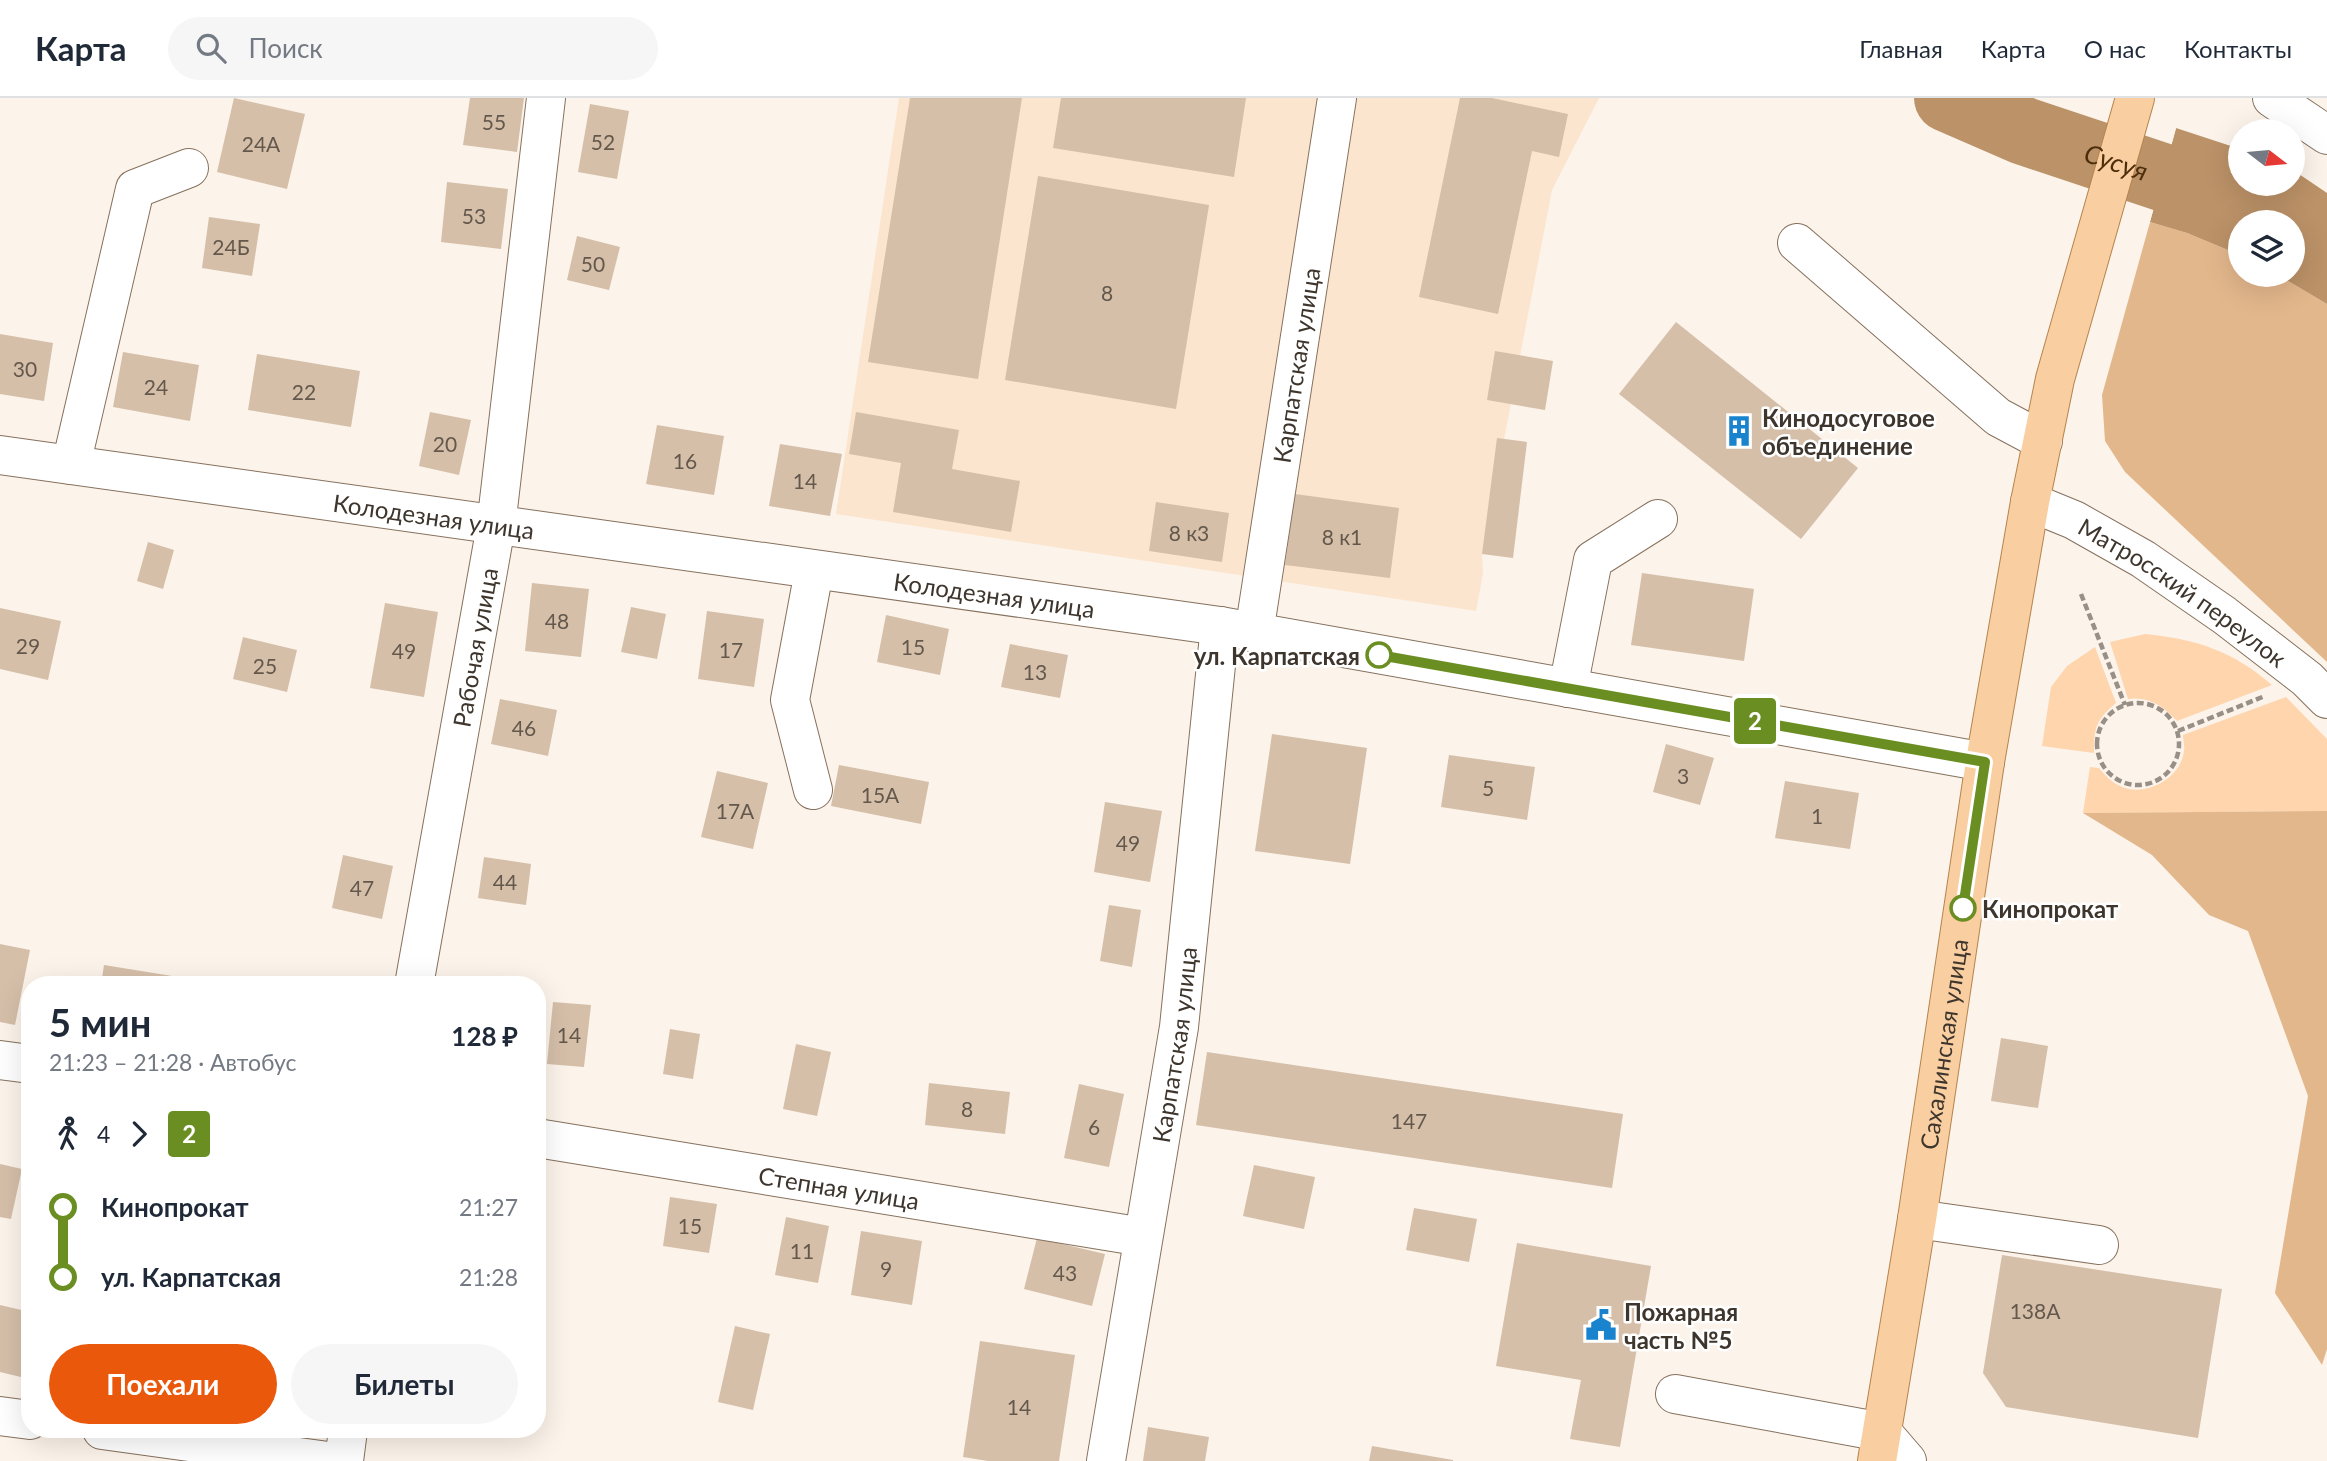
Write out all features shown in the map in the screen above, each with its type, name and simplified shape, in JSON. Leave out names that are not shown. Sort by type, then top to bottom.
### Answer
[{"type":"main road","name":"Сахалинская улица","points":[[1879,1446],[1917,1219],[1985,762],[2030,502],[2054,379],[2135,98]]},
{"type":"street","name":"Рабочая улица","points":[[416,976],[496,526],[546,98]]},
{"type":"street","name":"Карпатская улица","points":[[1106,1461],[1179,1027],[1237,629],[1337,98]]},
{"type":"street","points":[[2272,98],[2327,135]]},
{"type":"street","points":[[71,465],[135,189],[188,168]]},
{"type":"street","points":[[1797,243],[1998,417],[2043,441]]},
{"type":"street","name":"Колодезная улица","points":[[0,455],[1237,629],[1985,762]]},
{"type":"street","name":"Матросский переулок","points":[[2030,502],[2074,520],[2143,559],[2224,615],[2317,689]]},
{"type":"street","points":[[1568,688],[1593,560],[1658,519]]},
{"type":"street","points":[[813,790],[790,700],[814,571]]},
{"type":"street","points":[[0,1060],[21,1063]]},
{"type":"street","name":"Степная улица","points":[[546,1139],[1143,1237]]},
{"type":"street","points":[[1917,1219],[2099,1245]]},
{"type":"street","points":[[1675,1394],[1879,1446],[1907,1461]]},
{"type":"street","points":[[0,1416],[21,1419]]},
{"type":"street","points":[[160,1438],[328,1461]]},
{"type":"street","points":[[344,1461],[347,1438]]},
{"type":"path","points":[[2081,594],[2124,705]]},
{"type":"path","points":[[2178,731],[2317,689]]},
{"type":"path","points":[[2138,702],[2162,710],[2172,719],[2178,731],[2178,758],[2161,780],[2134,786],[2120,782],[2109,774],[2101,763],[2097,749],[2098,735],[2108,717],[2124,705],[2138,702]]},
{"type":"shaded area","points":[[899,98],[1599,98],[1552,190],[1482,554],[1483,573],[1476,611],[836,514]]},
{"type":"shaded area","points":[[2176,128],[2228,145],[2228,196],[2305,196],[2305,178],[2327,193],[2327,304],[2298,287],[2305,287],[2305,210],[2228,210],[2228,250],[2187,233],[2150,222]]},
{"type":"shaded area","points":[[2150,222],[2187,233],[2228,250],[2228,287],[2298,287],[2327,304],[2327,662],[2125,472],[2105,441],[2102,395]]},
{"type":"shaded area","points":[[2145,634],[2197,643],[2228,655],[2272,685],[2177,721],[2155,703],[2143,699],[2128,699],[2110,642]]},
{"type":"shaded area","points":[[2095,647],[2116,703],[2104,714],[2098,725],[2094,753],[2042,746],[2051,687],[2067,666]]},
{"type":"shaded area","points":[[2286,697],[2327,739],[2327,811],[2083,813],[2090,767],[2099,768],[2120,786],[2140,790],[2150,788],[2169,778],[2176,770],[2184,751],[2183,735]]},
{"type":"shaded area","points":[[2327,811],[2327,1349],[2322,1365],[2275,1293],[2308,1096],[2248,931],[2209,915],[2152,855],[2083,813]]},
{"type":"pier","points":[[2177,125],[2149,225],[2147,221]]},
{"type":"building","points":[[234,98],[305,114],[287,189],[217,172]]},
{"type":"building","points":[[470,98],[524,98],[517,152],[463,145]]},
{"type":"building","points":[[910,98],[1022,98],[978,379],[868,362]]},
{"type":"building","points":[[1061,98],[1246,98],[1234,177],[1053,148]]},
{"type":"building","points":[[1460,98],[1492,98],[1568,114],[1559,157],[1532,151],[1498,314],[1419,297]]},
{"type":"building","points":[[590,104],[629,111],[617,179],[578,172]]},
{"type":"building","points":[[1038,176],[1209,205],[1176,409],[1005,380]]},
{"type":"building","points":[[447,182],[508,189],[501,249],[441,242]]},
{"type":"building","points":[[209,217],[260,224],[252,276],[202,268]]},
{"type":"building","points":[[577,236],[620,247],[609,290],[567,280]]},
{"type":"building","name":"Кинодосуговое объединение","points":[[1676,322],[1858,468],[1801,539],[1619,394]]},
{"type":"building","points":[[0,334],[53,343],[44,401],[0,394]]},
{"type":"building","points":[[1495,351],[1553,361],[1545,410],[1487,400]]},
{"type":"building","points":[[123,352],[199,365],[190,421],[113,407]]},
{"type":"building","points":[[257,354],[360,371],[351,427],[248,410]]},
{"type":"building","points":[[430,412],[471,420],[459,475],[419,466]]},
{"type":"building","points":[[856,412],[959,430],[952,469],[1020,481],[1011,532],[893,512],[901,463],[849,454]]},
{"type":"building","points":[[657,425],[724,436],[714,495],[646,484]]},
{"type":"building","points":[[1497,438],[1527,442],[1513,558],[1482,554]]},
{"type":"building","points":[[780,444],[842,454],[830,516],[769,506]]},
{"type":"building","points":[[1295,494],[1399,508],[1390,578],[1285,565]]},
{"type":"building","points":[[1156,502],[1229,513],[1222,562],[1149,551]]},
{"type":"building","points":[[148,542],[174,550],[163,589],[137,581]]},
{"type":"building","points":[[1642,573],[1754,589],[1744,661],[1631,645]]},
{"type":"building","points":[[532,583],[589,589],[581,657],[525,651]]},
{"type":"building","points":[[385,603],[438,612],[424,697],[370,688]]},
{"type":"building","points":[[631,607],[666,614],[657,659],[621,652]]},
{"type":"building","points":[[0,608],[61,621],[48,680],[0,669]]},
{"type":"building","points":[[707,611],[764,619],[754,687],[698,679]]},
{"type":"building","points":[[886,615],[949,629],[940,675],[877,662]]},
{"type":"building","points":[[243,637],[297,650],[287,692],[233,679]]},
{"type":"building","points":[[1010,644],[1068,655],[1060,698],[1001,687]]},
{"type":"building","points":[[500,699],[557,710],[548,756],[491,744]]},
{"type":"building","points":[[1272,734],[1367,748],[1350,864],[1255,851]]},
{"type":"building","points":[[1666,744],[1714,758],[1700,805],[1653,792]]},
{"type":"building","points":[[1449,755],[1535,767],[1527,820],[1441,807]]},
{"type":"building","points":[[839,765],[929,782],[921,824],[831,806]]},
{"type":"building","points":[[717,771],[768,783],[753,849],[701,837]]},
{"type":"building","points":[[1785,781],[1859,793],[1850,849],[1775,838]]},
{"type":"building","points":[[1105,802],[1162,811],[1150,882],[1094,872]]},
{"type":"building","points":[[343,855],[393,866],[382,919],[332,908]]},
{"type":"building","points":[[484,857],[531,864],[526,905],[478,898]]},
{"type":"building","points":[[1109,905],[1141,910],[1132,967],[1100,961]]},
{"type":"building","points":[[0,944],[30,950],[25,976],[21,976],[21,995],[15,1025],[0,1022]]},
{"type":"building","points":[[104,965],[172,976],[102,976]]},
{"type":"building","points":[[553,1002],[591,1005],[584,1067],[547,1064]]},
{"type":"building","points":[[670,1029],[700,1034],[693,1079],[663,1074]]},
{"type":"building","points":[[2001,1038],[2048,1046],[2038,1108],[1991,1101]]},
{"type":"building","points":[[796,1044],[831,1052],[817,1116],[783,1109]]},
{"type":"building","points":[[1207,1052],[1623,1114],[1612,1188],[1196,1125]]},
{"type":"building","points":[[929,1083],[1010,1092],[1005,1134],[925,1125]]},
{"type":"building","points":[[1079,1084],[1124,1094],[1109,1167],[1064,1158]]},
{"type":"building","points":[[0,1164],[21,1169],[21,1174],[11,1219],[0,1217]]},
{"type":"building","points":[[1254,1165],[1315,1177],[1304,1229],[1243,1216]]},
{"type":"building","points":[[670,1197],[717,1204],[709,1253],[663,1246]]},
{"type":"building","points":[[1414,1208],[1477,1219],[1469,1262],[1406,1250]]},
{"type":"building","points":[[786,1217],[829,1226],[818,1283],[775,1275]]},
{"type":"building","points":[[861,1231],[922,1241],[912,1305],[851,1295]]},
{"type":"building","points":[[1037,1238],[1105,1254],[1092,1306],[1024,1289]]},
{"type":"building","points":[[1517,1243],[1651,1266],[1620,1447],[1570,1439],[1581,1380],[1496,1366]]},
{"type":"building","points":[[2002,1255],[2222,1289],[2198,1438],[2006,1407],[1983,1373]]},
{"type":"building","points":[[0,1305],[21,1310],[21,1377],[0,1372]]},
{"type":"building","points":[[735,1326],[770,1334],[753,1410],[718,1402]]},
{"type":"building","points":[[980,1341],[1075,1355],[1059,1461],[988,1461],[963,1457]]},
{"type":"building","points":[[1148,1427],[1209,1437],[1205,1461],[1143,1461]]},
{"type":"building","points":[[1372,1446],[1453,1460],[1453,1461],[1369,1461]]},
{"type":"waterway","name":"Сусуя","points":[[1948,98],[2024,131],[2254,210]]},
{"type":"bus line","name":"2","points":[[1379,655],[1985,762],[1963,908]]},
{"type":"place","name":"Кинодосуговое объединение","points":[[1739,431]]},
{"type":"place","name":"ул. Карпатская","points":[[1379,655]]},
{"type":"place","name":"Кинопрокат","points":[[1963,908]]},
{"type":"place","name":"Пожарная часть №5","points":[[1601,1325]]}]
